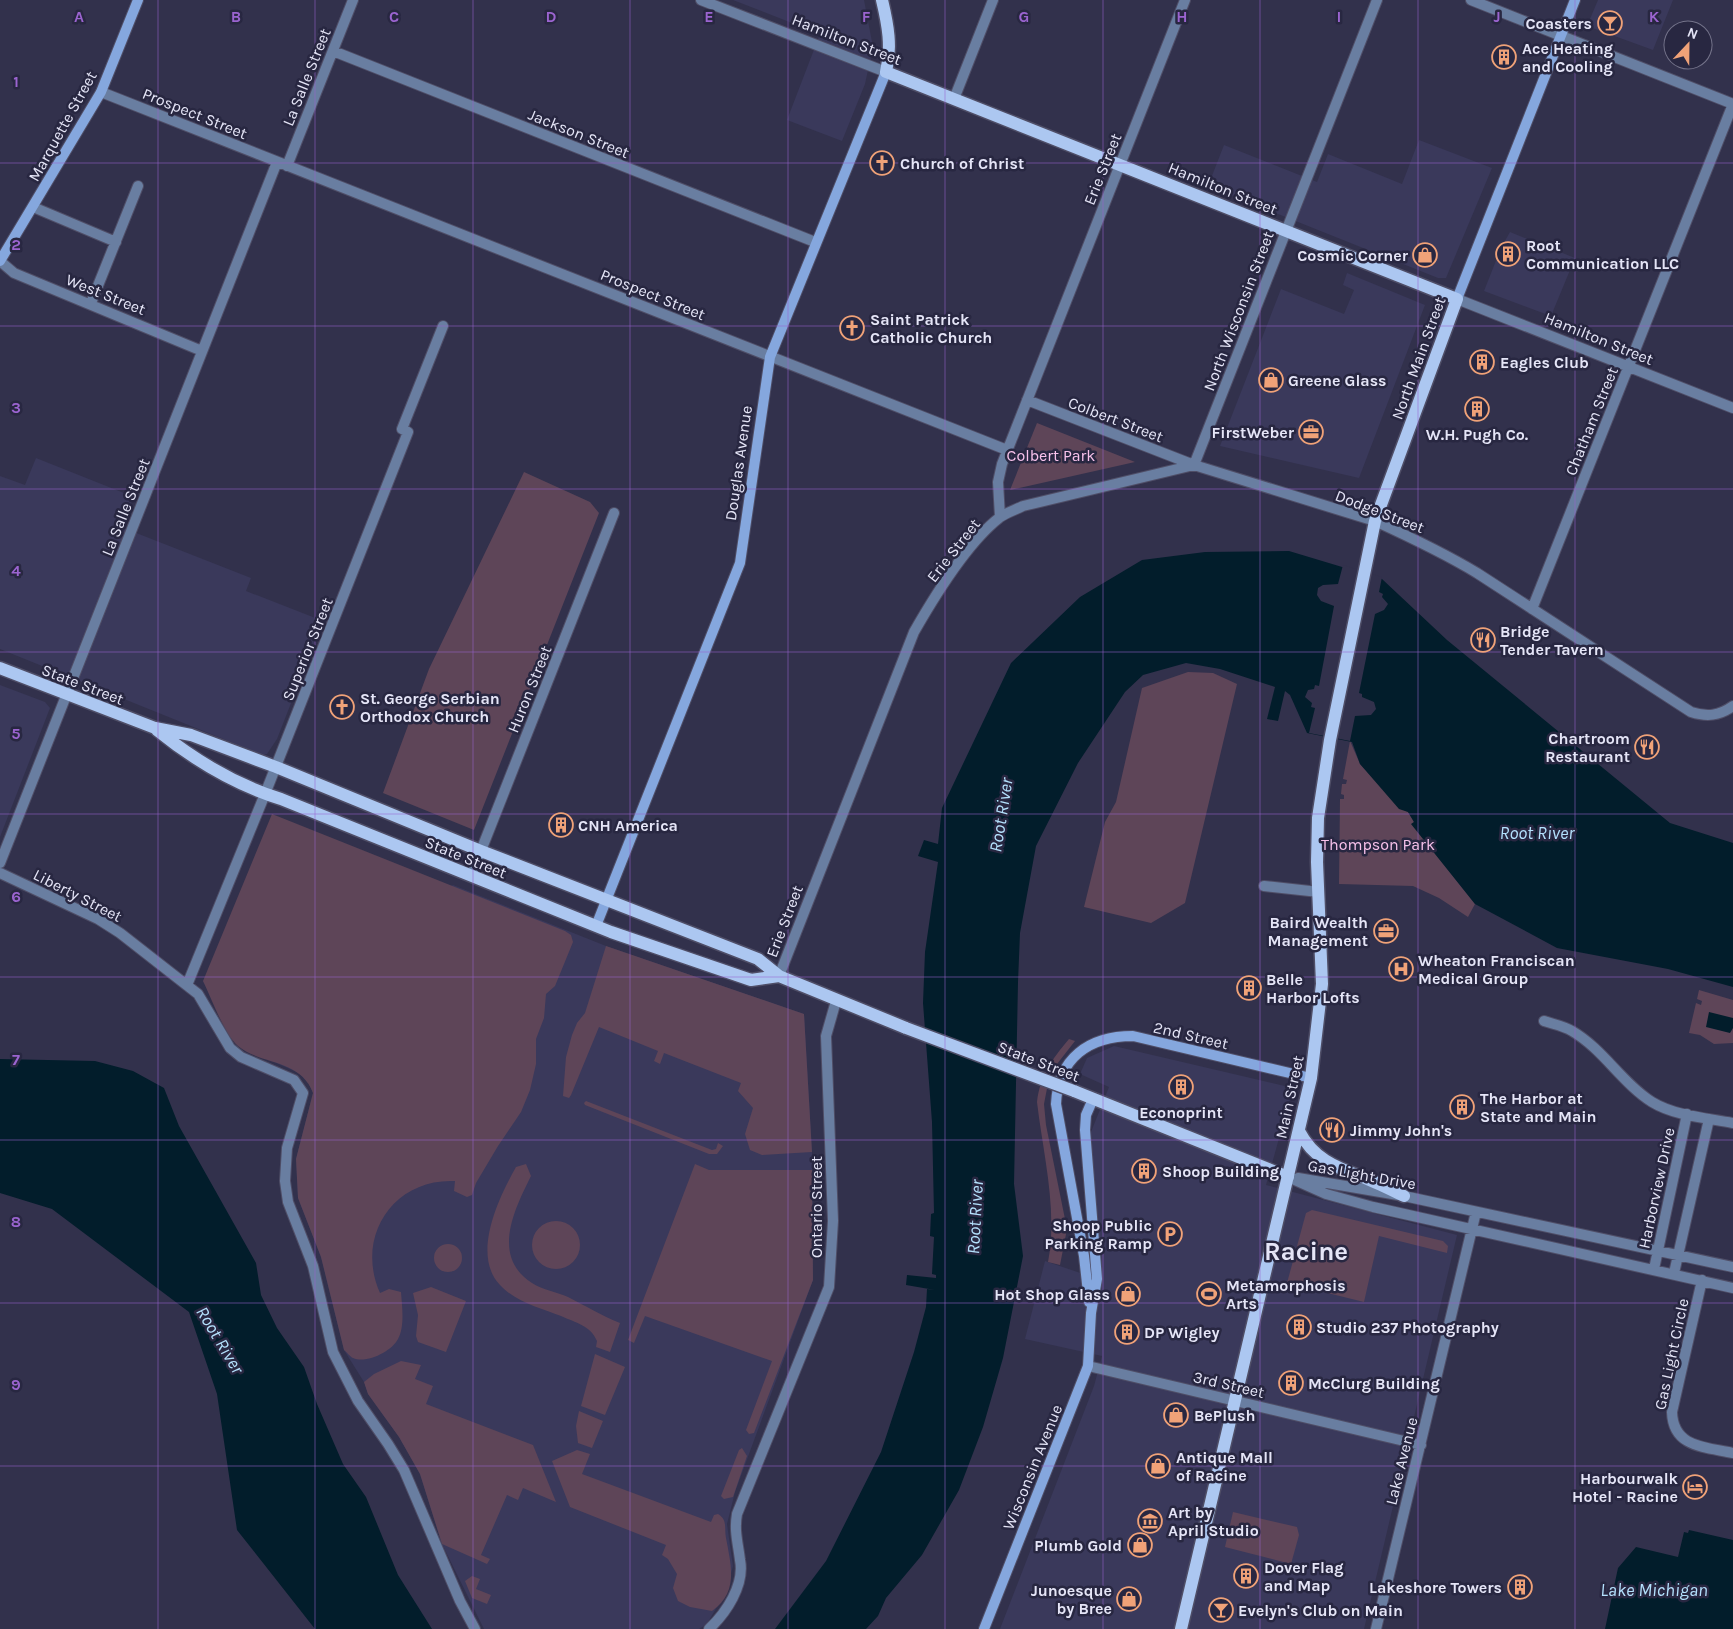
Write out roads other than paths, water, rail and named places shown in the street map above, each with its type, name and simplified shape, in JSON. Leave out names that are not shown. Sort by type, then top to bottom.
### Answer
[{"type":"main road","name":"Douglas Avenue","points":[[882,0],[890,56],[886,72]]},
{"type":"main road","name":"Hamilton Street","points":[[886,72],[1457,299]]},
{"type":"main road","name":"North Main Street","points":[[1330,740],[1365,563],[1375,522],[1457,299]]},
{"type":"main road","name":"State Street","points":[[0,668],[155,728],[191,735],[276,767],[481,851],[758,959],[779,976],[836,1001],[1074,1091],[1288,1177]]},
{"type":"main road","name":"State Street","points":[[155,728],[182,750],[251,789],[596,926],[752,980],[779,976]]},
{"type":"main road","name":"Main Street","points":[[1180,1629],[1311,1078],[1322,984],[1318,818],[1330,740]]},
{"type":"main road","points":[[1299,1131],[1308,1147],[1328,1163],[1404,1196]]},
{"type":"street","name":"Marquette Street","points":[[0,261],[101,92],[138,0]]},
{"type":"street","name":"La Salle Street","points":[[287,166],[353,0]]},
{"type":"street","name":"Hamilton Street","points":[[701,0],[886,72]]},
{"type":"street","points":[[954,99],[993,0]]},
{"type":"street","name":"Erie Street","points":[[779,976],[914,632],[927,608],[967,552],[1000,517],[998,482],[1008,450],[1185,0]]},
{"type":"street","name":"North Wisconsin Street","points":[[1194,465],[1377,0]]},
{"type":"street","points":[[1471,0],[1733,104]]},
{"type":"street","name":"North Main Street","points":[[1457,299],[1575,0]]},
{"type":"street","name":"Jackson Street","points":[[332,52],[816,242]]},
{"type":"street","name":"Douglas Avenue","points":[[596,926],[740,563],[770,356],[886,72]]},
{"type":"street","name":"Prospect Street","points":[[101,92],[1008,450]]},
{"type":"street","name":"Chatham Street","points":[[1532,610],[1733,104]]},
{"type":"street","name":"La Salle Street","points":[[0,863],[277,162]]},
{"type":"street","points":[[91,303],[138,186]]},
{"type":"street","points":[[33,207],[116,242]]},
{"type":"street","name":"West Street","points":[[0,261],[14,273],[202,350]]},
{"type":"street","name":"Hamilton Street","points":[[1457,299],[1733,408]]},
{"type":"street","name":"Superior Street","points":[[187,985],[276,767],[408,432],[402,429],[442,326]]},
{"type":"street","name":"Colbert Street","points":[[1027,400],[1194,465]]},
{"type":"street","points":[[1000,517],[1023,506],[1194,465]]},
{"type":"street","name":"Dodge Street","points":[[1194,465],[1375,522],[1449,556],[1691,712],[1704,716],[1714,715],[1724,712],[1733,706]]},
{"type":"street","name":"Huron Street","points":[[471,876],[614,513]]},
{"type":"street","name":"Liberty Street","points":[[0,873],[98,919],[120,933],[198,994],[230,1048],[241,1056],[288,1076],[301,1088],[302,1099],[285,1159],[286,1191],[313,1266],[333,1352],[358,1401],[404,1470],[475,1629]]},
{"type":"street","points":[[1264,886],[1319,892]]},
{"type":"street","name":"Ontario Street","points":[[709,1629],[728,1605],[740,1578],[741,1561],[734,1535],[737,1514],[828,1287],[833,1221],[826,1036],[836,1001]]},
{"type":"street","name":"Harborview Drive","points":[[1544,1020],[1576,1034],[1653,1103],[1687,1114],[1733,1123]]},
{"type":"street","name":"2nd Street","points":[[1071,1061],[1089,1045],[1099,1040],[1110,1037],[1132,1036],[1311,1078]]},
{"type":"street","name":"Wisconsin Avenue","points":[[1071,1061],[1058,1088],[1056,1104],[1084,1256],[1091,1313]]},
{"type":"street","name":"Wisconsin Avenue","points":[[984,1629],[1088,1366],[1091,1313],[1097,1279],[1085,1130],[1086,1115],[1093,1099]]},
{"type":"street","name":"Harborview Drive","points":[[1654,1269],[1687,1114]]},
{"type":"street","points":[[1674,1274],[1709,1119]]},
{"type":"street","name":"Gas Light Drive","points":[[1288,1177],[1404,1196],[1659,1249],[1733,1267]]},
{"type":"street","name":"Gas Light Drive","points":[[1288,1177],[1342,1199],[1472,1231],[1654,1269],[1733,1288]]},
{"type":"street","name":"Lake Avenue","points":[[1376,1629],[1476,1212]]},
{"type":"street","name":"Gas Light Circle","points":[[1702,1280],[1672,1412],[1672,1422],[1676,1431],[1689,1443],[1733,1453]]},
{"type":"street","name":"3rd Street","points":[[1088,1366],[1421,1445]]},
{"type":"water","name":"Root River","points":[[1289,551],[1382,579],[1447,640],[1670,823],[1733,843],[1733,987],[1668,969],[1557,948],[1475,904],[1411,824],[1414,822],[1408,812],[1399,809],[1360,764],[1352,742],[1307,733],[1290,695],[1285,691],[1278,721],[1267,719],[1275,687],[1220,669],[1186,663],[1143,675],[1125,692],[1078,763],[1036,846],[1020,933],[1018,982],[1014,1184],[1023,1256],[1003,1358],[983,1427],[959,1490],[922,1555],[886,1598],[878,1616],[866,1629],[775,1629],[826,1561],[881,1452],[914,1352],[926,1307],[927,1289],[935,1290],[906,1285],[907,1275],[936,1278],[936,1275],[932,1274],[934,1237],[930,1236],[931,1214],[934,1213],[932,1122],[923,1003],[925,952],[938,862],[918,856],[924,840],[938,844],[942,808],[1011,663],[1080,597],[1142,560],[1205,552]]},
{"type":"water","points":[[1709,1012],[1733,1018],[1733,1028],[1730,1033],[1706,1027]]},
{"type":"water","name":"Root River","points":[[0,1059],[95,1061],[133,1071],[164,1088],[179,1126],[256,1263],[261,1295],[277,1328],[304,1367],[317,1404],[343,1464],[366,1497],[398,1575],[432,1629],[315,1629],[237,1530],[217,1394],[189,1312],[52,1209],[0,1193]]},
{"type":"water","name":"Lake Michigan","points":[[1689,1530],[1733,1540],[1733,1629],[1605,1629],[1618,1568],[1636,1547],[1678,1557],[1684,1532],[1688,1533]]},
{"type":"place","name":"Coasters","points":[[1610,23]]},
{"type":"place","name":"Ace Heating and Cooling","points":[[1504,57]]},
{"type":"place","name":"Church of Christ","points":[[882,163]]},
{"type":"place","name":"Root Communication LLC","points":[[1508,254]]},
{"type":"place","name":"Cosmic Corner","points":[[1425,255]]},
{"type":"place","name":"Saint Patrick Catholic Church","points":[[852,328]]},
{"type":"place","name":"Eagles Club","points":[[1482,362]]},
{"type":"place","name":"Greene Glass","points":[[1271,380]]},
{"type":"place","name":"W.H. Pugh Co.","points":[[1477,409]]},
{"type":"place","name":"FirstWeber","points":[[1311,432]]},
{"type":"place","name":"Bridge Tender Tavern","points":[[1483,640]]},
{"type":"place","name":"St. George Serbian Orthodox Church","points":[[342,707]]},
{"type":"place","name":"Chartroom Restaurant","points":[[1647,747]]},
{"type":"place","name":"CNH America","points":[[561,825]]},
{"type":"place","name":"Baird Wealth Management","points":[[1386,931]]},
{"type":"place","name":"Wheaton Franciscan Medical Group","points":[[1401,969]]},
{"type":"place","name":"Belle Harbor Lofts","points":[[1249,988]]},
{"type":"place","name":"Econoprint","points":[[1181,1087]]},
{"type":"place","name":"The Harbor at State and Main","points":[[1462,1107]]},
{"type":"place","name":"Jimmy John's","points":[[1332,1130]]},
{"type":"place","name":"Shoop Building","points":[[1144,1171]]},
{"type":"place","name":"Shoop Public Parking Ramp","points":[[1170,1234]]},
{"type":"place","name":"Hot Shop Glass","points":[[1128,1294]]},
{"type":"place","name":"Metamorphosis Arts","points":[[1209,1294]]},
{"type":"place","name":"Studio 237 Photography","points":[[1299,1327]]},
{"type":"place","name":"DP Wigley","points":[[1127,1332]]},
{"type":"place","name":"McClurg Building","points":[[1291,1383]]},
{"type":"place","name":"BePlush","points":[[1176,1415]]},
{"type":"place","name":"Antique Mall of Racine","points":[[1158,1466]]},
{"type":"place","name":"Harbourwalk Hotel - Racine","points":[[1695,1487]]},
{"type":"place","name":"Art by April Studio","points":[[1150,1521]]},
{"type":"place","name":"Plumb Gold","points":[[1140,1545]]},
{"type":"place","name":"Dover Flag and Map","points":[[1246,1576]]},
{"type":"place","name":"Lakeshore Towers","points":[[1520,1587]]},
{"type":"place","name":"Junoesque by Bree","points":[[1129,1599]]},
{"type":"place","name":"Evelyn's Club on Main","points":[[1221,1610]]},
{"type":"district","name":"Racine","points":[[1306,1251]]},
{"type":"park label","name":"Colbert Park","points":[[1051,455]]},
{"type":"park label","name":"Thompson Park","points":[[1378,844]]}]
